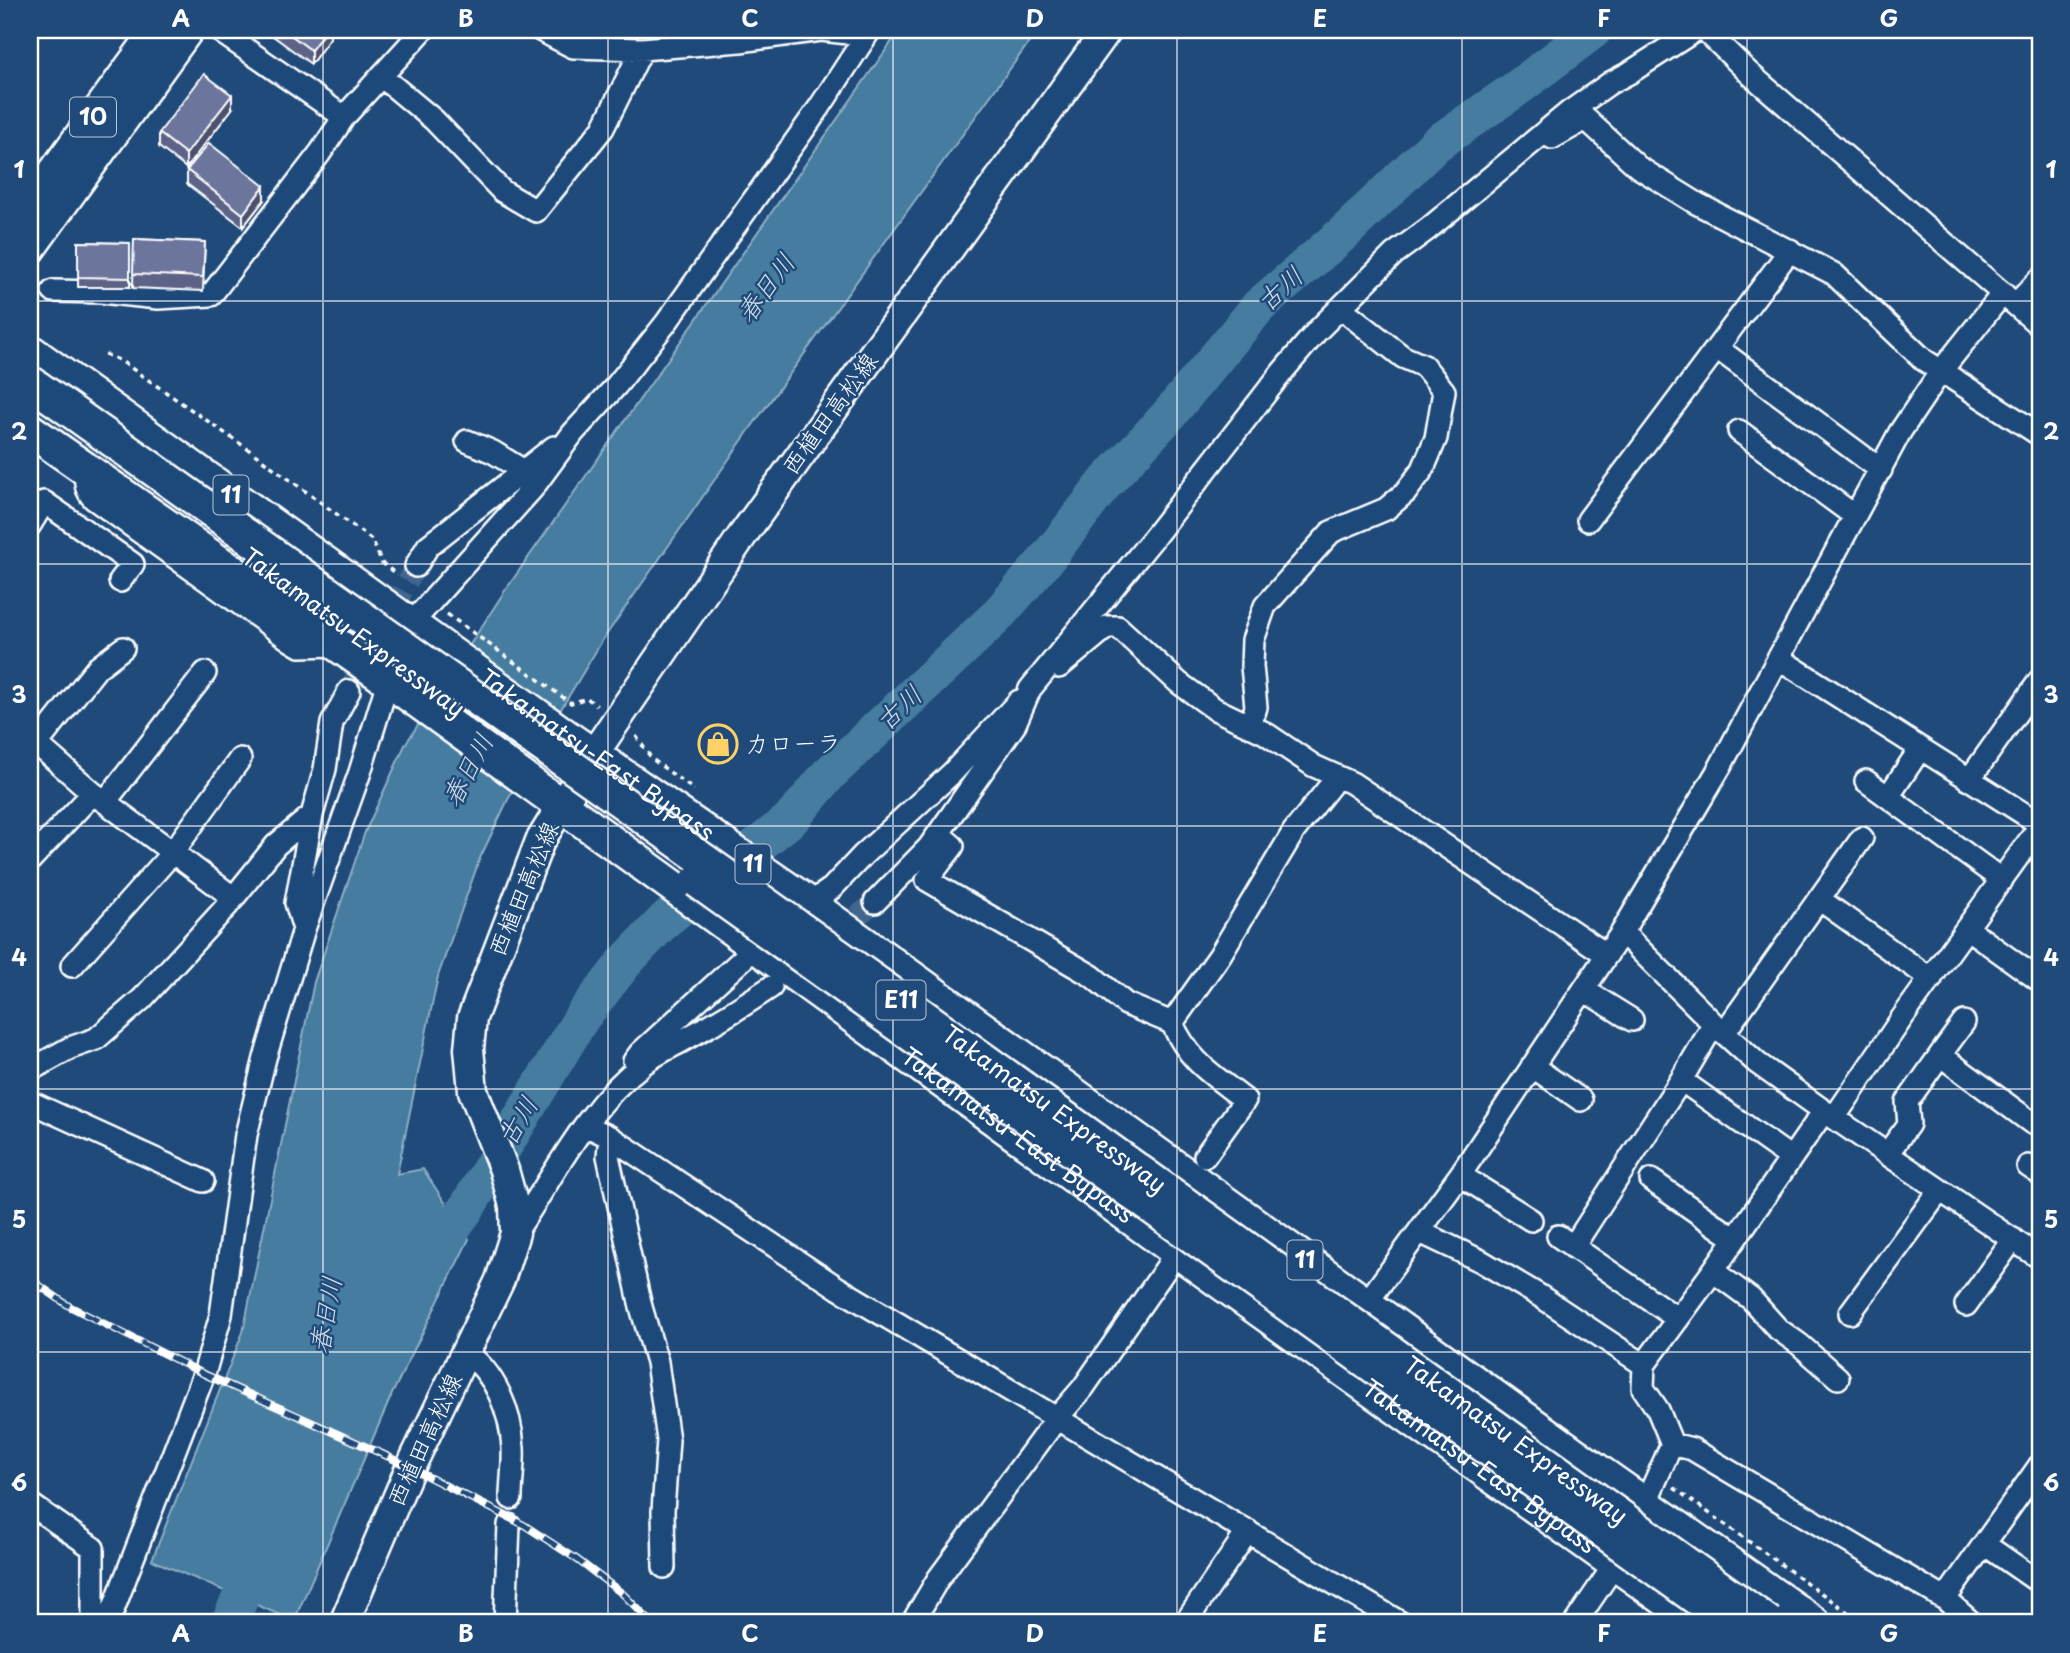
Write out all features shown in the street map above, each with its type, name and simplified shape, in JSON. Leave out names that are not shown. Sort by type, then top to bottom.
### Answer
[{"type":"highway","name":"Takamatsu-East Bypass","points":[[31,358],[432,621],[583,748],[803,899],[1814,1623]]},
{"type":"highway","name":"Takamatsu Expressway","points":[[31,358],[887,990],[1769,1623]]},
{"type":"highway","name":"Takamatsu Expressway","points":[[30,405],[341,623],[876,1012],[1731,1623]]},
{"type":"highway","name":"Takamatsu-East Bypass","points":[[30,430],[395,685],[1175,1250],[1699,1623]]},
{"type":"main road","name":"10","points":[[30,203],[156,30]]},
{"type":"main road","name":"10","points":[[30,250],[189,30]]},
{"type":"main road","name":"西植田高松線","points":[[344,1623],[410,1468],[500,1280],[515,1220],[504,1170],[473,1091],[469,1049],[472,1018],[540,841],[551,798],[583,748],[742,536],[1107,30]]},
{"type":"street","points":[[218,30],[344,117]]},
{"type":"street","points":[[53,291],[101,292],[158,299],[211,295],[320,153],[344,117],[423,30]]},
{"type":"street","points":[[432,621],[573,433],[616,386],[666,323],[820,108],[868,33],[821,30],[740,41],[642,49],[573,47],[540,30]]},
{"type":"street","points":[[803,899],[832,888],[863,855],[952,774],[1030,689],[1294,358],[1317,331],[1394,254],[1569,112],[1610,83],[1696,30]]},
{"type":"street","points":[[1704,30],[1749,73],[2040,326]]},
{"type":"street","points":[[382,76],[434,120],[502,191],[537,211],[603,128],[642,49]]},
{"type":"street","points":[[1530,144],[1540,144],[1586,119],[1621,88],[1629,73]]},
{"type":"street","points":[[1586,119],[1638,167],[1696,203],[1834,274],[1924,360],[2040,435]]},
{"type":"street","points":[[1294,358],[1310,349],[1350,316],[1403,261],[1428,229]]},
{"type":"street","points":[[1588,520],[1790,250]]},
{"type":"street","points":[[1366,1304],[1460,1175],[1622,932],[1720,767],[1900,432],[1941,371],[2009,298],[2040,279]]},
{"type":"street","points":[[1250,726],[1256,707],[1252,640],[1265,606],[1331,532],[1385,509],[1406,492],[1423,470],[1436,438],[1444,391],[1424,366],[1403,356],[1350,316]]},
{"type":"street","points":[[1717,348],[1881,470]]},
{"type":"street","points":[[1739,431],[1855,516]]},
{"type":"street","points":[[416,566],[428,546],[573,433]]},
{"type":"street","points":[[467,441],[493,452],[524,471]]},
{"type":"street","points":[[30,525],[37,498],[133,564],[120,581]]},
{"type":"street","points":[[1045,668],[1053,672],[1107,627],[1118,627],[1180,683],[1215,709],[1265,733],[1334,777],[1352,783],[1607,955]]},
{"type":"street","points":[[123,648],[97,668],[33,741],[99,798],[234,898]]},
{"type":"street","points":[[1645,1504],[1672,1444],[1658,1410],[1643,1388],[1644,1365],[1791,1158],[1829,1115],[1931,979],[2040,825],[1778,657]]},
{"type":"street","points":[[30,860],[99,798],[205,673]]},
{"type":"street","points":[[1969,780],[2040,680]]},
{"type":"street","points":[[108,1623],[204,1374],[221,1315],[246,1135],[265,1058],[304,929],[360,772],[395,685]]},
{"type":"street","points":[[875,902],[939,834],[1014,726],[1030,689]]},
{"type":"street","points":[[304,929],[296,903],[312,815],[325,769],[332,723],[349,691]]},
{"type":"street","points":[[1888,797],[1920,749]]},
{"type":"street","points":[[72,966],[173,852],[240,759]]},
{"type":"street","points":[[1172,1023],[1220,955],[1294,831],[1334,777]]},
{"type":"street","points":[[1866,781],[2002,880]]},
{"type":"street","points":[[30,1070],[70,1048],[96,1039],[142,999],[234,898],[276,845],[312,815]]},
{"type":"street","points":[[939,834],[953,846],[927,880],[1092,976],[1126,1004],[1172,1023],[1182,1046],[1194,1060],[1245,1100],[1205,1156]]},
{"type":"street","points":[[1678,1319],[1566,1242],[1719,1028],[1863,838]]},
{"type":"street","points":[[1819,899],[1931,979]]},
{"type":"street","points":[[1968,929],[2040,981]]},
{"type":"street","points":[[1622,932],[1758,1063],[1829,1115],[2040,1258]]},
{"type":"street","points":[[515,1220],[547,1186],[564,1154],[640,1053],[752,942]]},
{"type":"street","points":[[603,1102],[643,1063],[730,1014],[771,987]]},
{"type":"street","points":[[1584,990],[1632,1020]]},
{"type":"street","points":[[1887,1154],[1909,1124],[1907,1102],[1964,1022]]},
{"type":"street","points":[[1940,1055],[2020,1101],[2032,1123]]},
{"type":"street","points":[[1532,1066],[1581,1100]]},
{"type":"street","points":[[1681,1080],[1791,1158]]},
{"type":"street","points":[[30,1102],[203,1181]]},
{"type":"street","points":[[585,1125],[610,1137],[838,1288],[1396,1622]]},
{"type":"street","points":[[610,1137],[608,1156],[641,1307],[657,1362],[668,1440],[663,1511],[664,1567]]},
{"type":"street","points":[[1460,1175],[1531,1220]]},
{"type":"street","points":[[1651,1180],[1735,1239]]},
{"type":"street","points":[[1850,1313],[1940,1190]]},
{"type":"street","points":[[1420,1232],[1480,1261],[1540,1296],[1644,1365]]},
{"type":"street","points":[[1966,1305],[2013,1239]]},
{"type":"street","points":[[912,1623],[938,1579],[1057,1418],[1083,1388],[1167,1267],[1175,1250]]},
{"type":"street","points":[[1713,1271],[1751,1299],[1778,1329],[1805,1337],[1838,1378]]},
{"type":"street","points":[[466,1352],[479,1361],[507,1410],[513,1448],[510,1498]]},
{"type":"street","points":[[1672,1444],[1692,1449],[1945,1599],[1972,1623]]},
{"type":"street","points":[[1945,1599],[2040,1465]]},
{"type":"street","points":[[30,1504],[93,1548],[93,1623]]},
{"type":"street","points":[[505,1623],[509,1525]]},
{"type":"street","points":[[1185,1623],[1248,1531]]},
{"type":"street","points":[[1984,1544],[2040,1583]]},
{"type":"street","points":[[1575,1623],[1586,1603],[1615,1564]]},
{"type":"path","points":[[105,354],[121,361],[234,439],[372,540],[382,563],[432,621],[571,703]]},
{"type":"water","points":[[900,30],[1038,30],[750,429],[602,641],[514,787],[480,858],[438,976],[397,1174],[423,1169],[469,1239],[392,1394],[294,1621],[152,1560],[243,1332],[314,982],[365,832],[405,745],[504,592]]},
{"type":"building","points":[[284,30],[326,30],[311,50]]},
{"type":"building","points":[[204,74],[232,95],[186,154],[159,133]]},
{"type":"building","points":[[209,143],[264,186],[243,214],[187,170]]},
{"type":"building","points":[[134,239],[205,242],[203,277],[133,274]]},
{"type":"building","points":[[78,242],[130,243],[130,278],[78,277]]},
{"type":"waterway","name":"古川","points":[[429,1260],[466,1209],[582,1017],[625,962],[665,920],[792,818],[829,774],[996,617],[1045,561],[1106,482],[1166,418],[1259,306],[1345,232],[1436,144],[1516,89],[1594,30]]},
{"type":"waterway","name":"春日川","points":[[229,1623],[260,1554]]},
{"type":"tunnel","points":[[349,691],[416,566]]},
{"type":"tunnel","points":[[833,936],[875,902]]},
{"type":"railway","points":[[30,1279],[69,1306],[204,1374],[389,1457],[524,1525],[623,1594],[652,1623]]},
{"type":"place","name":"カローラ","points":[[718,744]]}]
